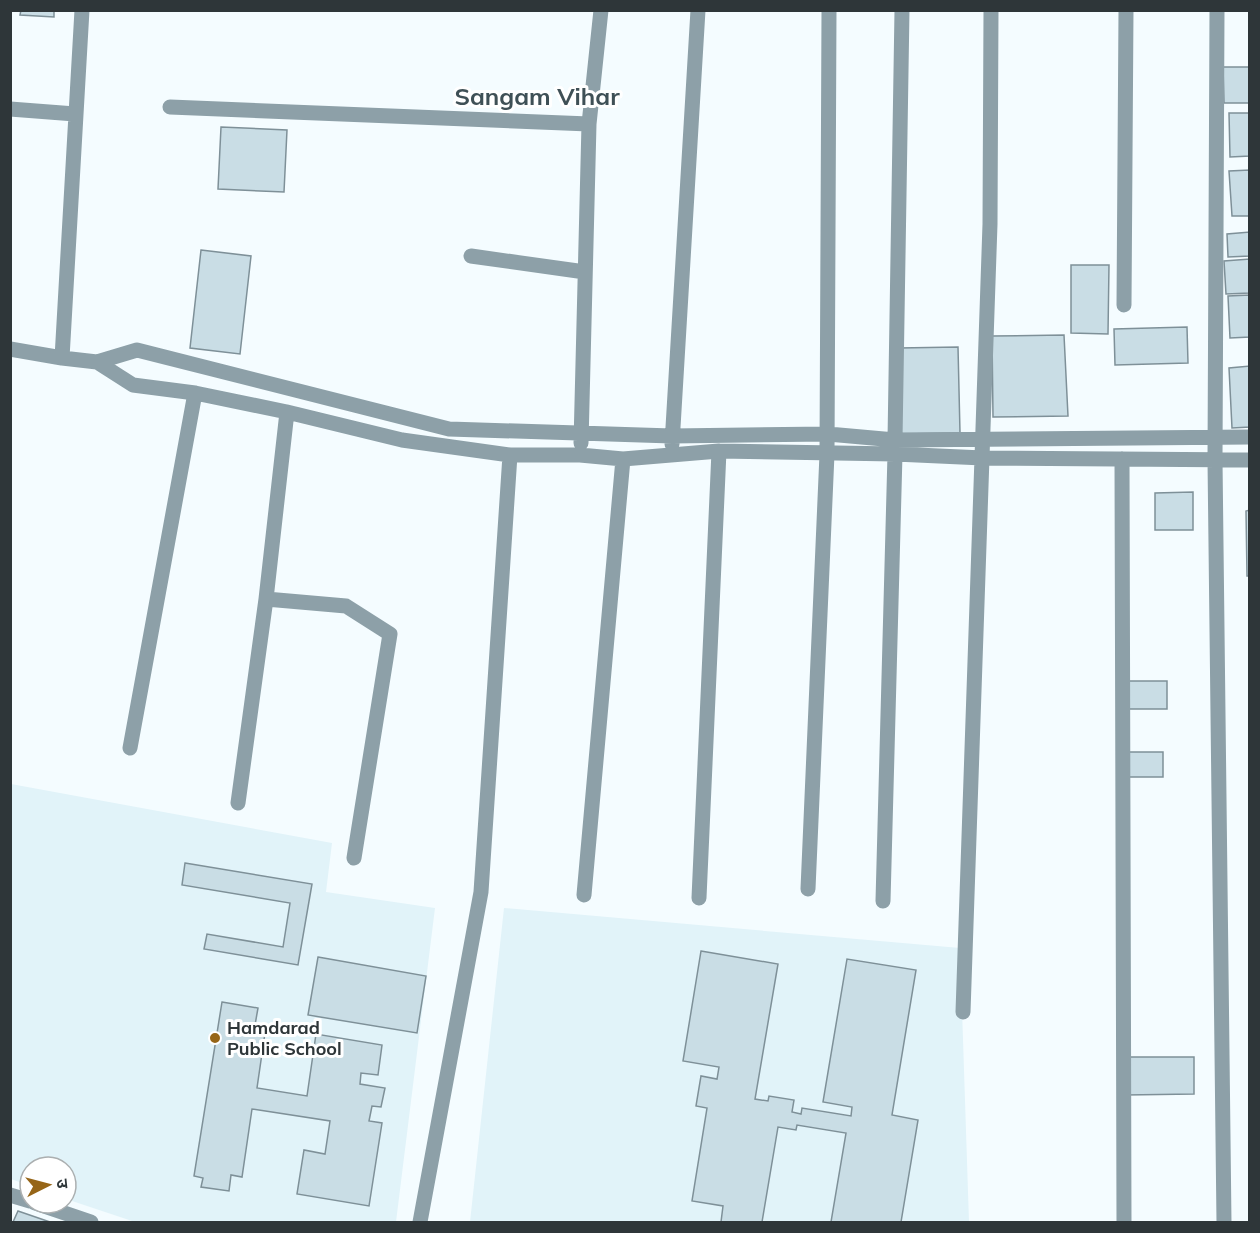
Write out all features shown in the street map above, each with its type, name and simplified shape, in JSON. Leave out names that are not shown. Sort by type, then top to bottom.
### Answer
[{"type":"street","points":[[62,358],[82,10]]},
{"type":"street","points":[[580,455],[590,124],[601,10]]},
{"type":"street","points":[[671,456],[698,10]]},
{"type":"street","points":[[808,889],[828,434],[829,10]]},
{"type":"street","points":[[883,901],[895,447],[902,10]]},
{"type":"street","points":[[963,1012],[990,224],[991,10]]},
{"type":"street","points":[[1124,305],[1126,10]]},
{"type":"street","points":[[1217,10],[1215,460],[1224,1222]]},
{"type":"street","points":[[170,107],[590,124]]},
{"type":"street","points":[[10,108],[75,114]]},
{"type":"street","points":[[471,256],[585,272]]},
{"type":"street","points":[[10,349],[97,362],[137,350],[448,429],[581,434],[828,434],[895,447],[983,458],[1250,460]]},
{"type":"street","points":[[97,362],[133,385],[195,393],[287,412],[402,440],[510,455],[580,455],[623,459],[719,451],[827,454],[983,440],[1250,437]]},
{"type":"street","points":[[130,748],[195,393]]},
{"type":"street","points":[[238,803],[266,599],[287,412]]},
{"type":"street","points":[[699,898],[719,451]]},
{"type":"street","points":[[420,1222],[481,892],[510,455]]},
{"type":"street","points":[[584,895],[623,459]]},
{"type":"street","points":[[1122,459],[1124,1222]]},
{"type":"street","points":[[266,599],[346,606],[390,634],[354,858]]},
{"type":"street","points":[[70,1215],[91,1222]]},
{"type":"shaded area","name":"Hamdarad Public School","points":[[11,784],[332,843],[326,892],[435,908],[396,1222],[135,1222],[78,1203],[78,1155],[18,1155],[18,1182],[11,1179]]},
{"type":"shaded area","points":[[504,908],[960,948],[969,1222],[470,1222]]},
{"type":"building","points":[[21,10],[54,10],[54,17],[20,15]]},
{"type":"building","points":[[1223,67],[1250,67],[1250,103],[1224,103]]},
{"type":"building","points":[[1229,113],[1250,113],[1250,156],[1230,157]]},
{"type":"building","points":[[221,127],[287,130],[284,192],[218,189]]},
{"type":"building","points":[[1250,170],[1250,216],[1232,216],[1229,171]]},
{"type":"building","points":[[1250,232],[1250,256],[1228,257],[1227,234]]},
{"type":"building","points":[[201,250],[251,256],[240,354],[190,348]]},
{"type":"building","points":[[1250,259],[1250,293],[1226,294],[1224,261]]},
{"type":"building","points":[[1071,265],[1109,265],[1108,334],[1071,333]]},
{"type":"building","points":[[1250,295],[1250,337],[1230,338],[1228,296]]},
{"type":"building","points":[[1187,327],[1188,363],[1115,365],[1114,329]]},
{"type":"building","points":[[1064,335],[1068,416],[993,417],[992,336]]},
{"type":"building","points":[[958,347],[960,433],[901,434],[899,348]]},
{"type":"building","points":[[1250,366],[1250,427],[1232,428],[1229,368]]},
{"type":"building","points":[[1193,492],[1193,530],[1155,530],[1155,493]]},
{"type":"building","points":[[1250,510],[1250,576],[1247,576],[1246,511]]},
{"type":"building","points":[[1125,681],[1167,681],[1167,709],[1125,709]]},
{"type":"building","points":[[1124,752],[1163,752],[1163,777],[1124,777]]},
{"type":"building","points":[[185,863],[312,884],[298,965],[204,949],[207,934],[283,947],[290,903],[182,885]]},
{"type":"building","points":[[701,951],[778,964],[755,1099],[768,1101],[769,1096],[794,1100],[792,1112],[801,1114],[802,1108],[851,1116],[852,1107],[823,1102],[847,959],[916,970],[892,1115],[918,1120],[901,1222],[831,1222],[846,1133],[797,1125],[796,1130],[778,1127],[762,1222],[721,1222],[723,1206],[692,1201],[707,1108],[696,1106],[701,1076],[717,1079],[719,1067],[683,1061]]},
{"type":"building","points":[[318,957],[426,976],[417,1033],[308,1015]]},
{"type":"building","points":[[222,1002],[258,1008],[255,1025],[266,1026],[257,1088],[307,1096],[316,1034],[382,1045],[378,1075],[361,1073],[360,1084],[385,1088],[381,1107],[372,1106],[369,1121],[382,1123],[369,1206],[297,1194],[304,1150],[325,1154],[330,1121],[252,1109],[242,1177],[231,1175],[229,1191],[201,1187],[203,1178],[194,1176]]},
{"type":"building","points":[[1124,1057],[1194,1057],[1194,1094],[1125,1095]]},
{"type":"building","points":[[18,1211],[18,1215],[30,1215],[50,1222],[13,1222]]},
{"type":"place","name":"Hamdarad Public School","points":[[215,1038]]},
{"type":"district","name":"Sangam Vihar","points":[[537,97]]}]
